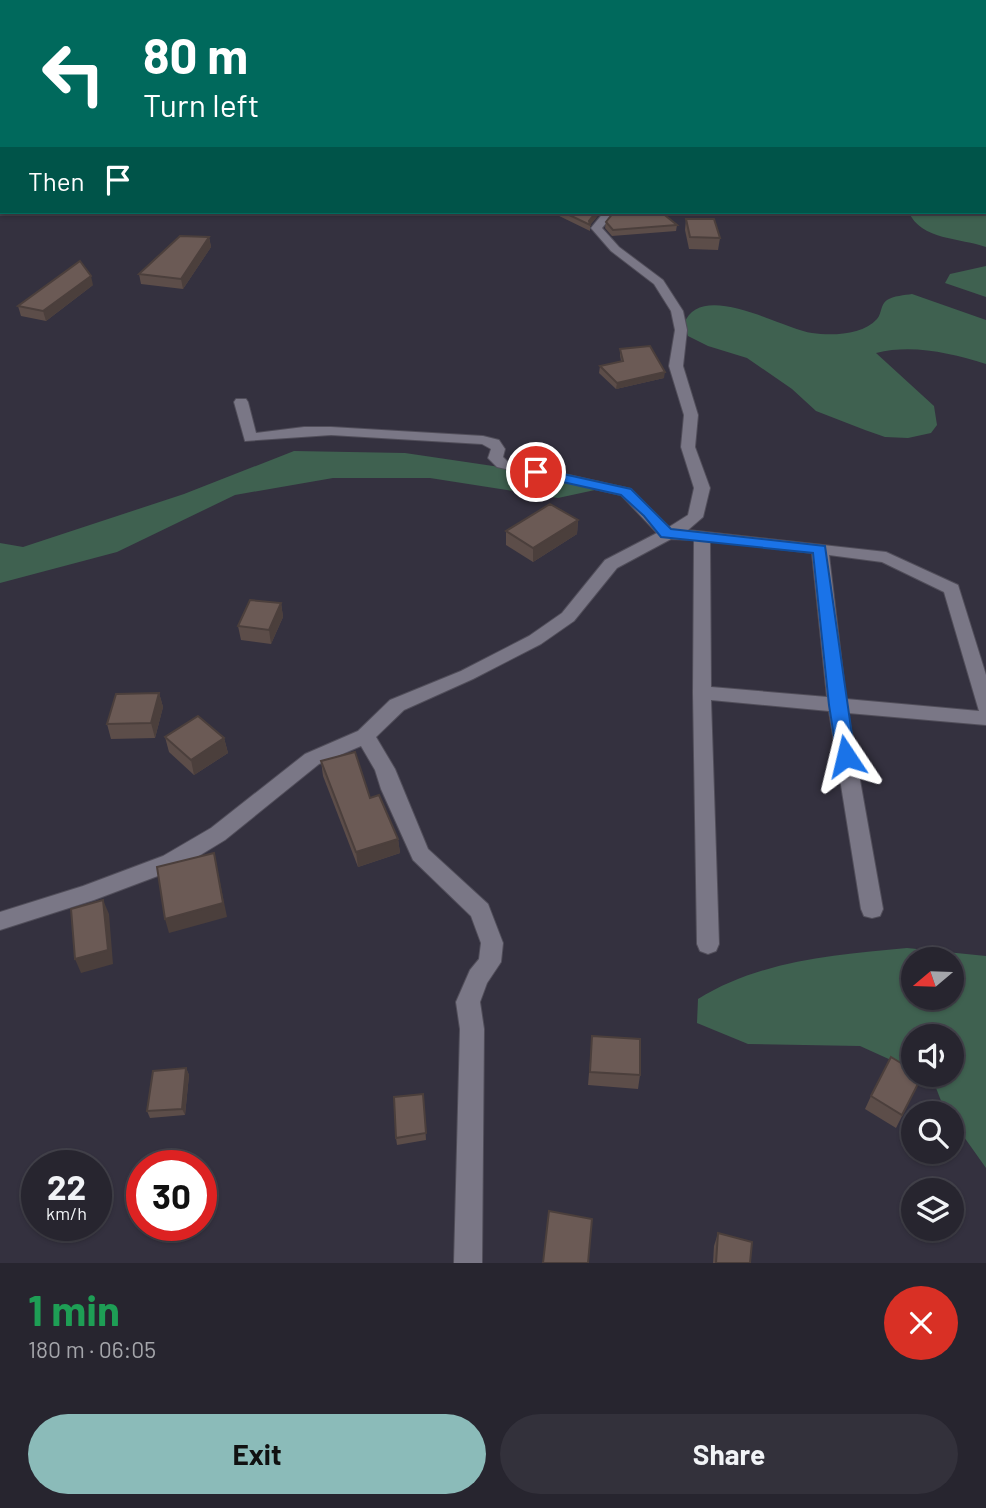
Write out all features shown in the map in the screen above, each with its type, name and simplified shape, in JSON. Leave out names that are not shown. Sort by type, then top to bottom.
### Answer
[{"type":"street","points":[[0,921],[86,894],[171,862],[218,834],[312,759],[365,736],[397,705],[467,675],[535,640],[568,617],[611,564],[695,517],[702,488],[688,447],[691,415],[676,366],[681,330],[677,311],[652,275],[599,234],[596,228],[608,214]]},
{"type":"street","points":[[241,402],[250,438],[304,431],[331,431],[494,443],[498,449],[495,458],[502,464],[626,492],[667,534],[702,535],[886,557],[952,589],[986,706]]},
{"type":"street","points":[[702,535],[702,693],[708,944]]},
{"type":"street","points":[[820,550],[837,705],[872,908]]},
{"type":"street","points":[[702,693],[986,718]]},
{"type":"street","points":[[365,736],[385,769],[420,854],[480,911],[492,943],[490,962],[478,977],[468,1002],[472,1029],[468,1263]]},
{"type":"green space","points":[[910,214],[986,214],[986,247],[942,237],[922,228]]},
{"type":"green space","points":[[986,266],[986,297],[945,283],[950,274]]},
{"type":"green space","points":[[912,294],[986,320],[986,364],[931,351],[904,349],[876,353],[934,406],[937,425],[931,433],[908,438],[885,437],[816,411],[792,389],[747,358],[708,346],[688,336],[684,324],[693,311],[707,306],[724,306],[812,333],[847,333],[871,324],[879,317],[887,300]]},
{"type":"green space","points":[[294,451],[405,453],[527,471],[595,490],[558,498],[430,478],[333,478],[235,495],[117,552],[0,583],[0,543],[23,547],[184,494]]},
{"type":"green space","points":[[901,949],[901,1010],[964,1010],[964,954],[986,956],[986,1168],[964,1137],[964,1101],[941,1101],[936,1087],[964,1087],[964,1024],[901,1024],[901,1065],[860,1046],[748,1044],[697,1023],[698,999],[722,986],[773,968],[826,957]]},
{"type":"building","points":[[567,214],[594,214],[589,221],[590,225]]},
{"type":"building","points":[[612,214],[663,214],[677,225],[613,230],[606,222]]},
{"type":"building","points":[[686,219],[714,219],[720,238],[690,237]]},
{"type":"building","points":[[180,236],[209,237],[181,279],[139,274]]},
{"type":"building","points":[[80,261],[91,276],[43,311],[18,306]]},
{"type":"building","points":[[650,346],[665,372],[617,383],[600,366],[623,361],[620,349]]},
{"type":"building","points":[[550,504],[578,520],[533,548],[506,531]]},
{"type":"building","points":[[250,600],[281,603],[269,630],[238,626]]},
{"type":"building","points":[[159,693],[151,723],[107,724],[116,694]]},
{"type":"building","points":[[198,716],[224,738],[191,760],[165,737]]},
{"type":"building","points":[[355,752],[370,798],[379,795],[398,839],[356,852],[321,761]]},
{"type":"building","points":[[214,853],[223,903],[165,919],[157,867]]},
{"type":"building","points":[[103,900],[108,950],[75,959],[71,909]]},
{"type":"building","points":[[592,1036],[640,1039],[640,1075],[590,1072]]},
{"type":"building","points":[[891,1057],[901,1063],[901,1087],[916,1087],[909,1101],[901,1101],[901,1114],[871,1096]]},
{"type":"building","points":[[186,1068],[182,1109],[147,1111],[153,1071]]},
{"type":"building","points":[[423,1094],[426,1133],[396,1138],[394,1097]]},
{"type":"building","points":[[549,1211],[592,1219],[588,1263],[543,1263]]},
{"type":"building","points":[[718,1233],[752,1242],[750,1263],[716,1263]]},
{"type":"route","points":[[536,472],[626,492],[667,534],[702,535],[820,550],[837,705],[846,756]]}]
